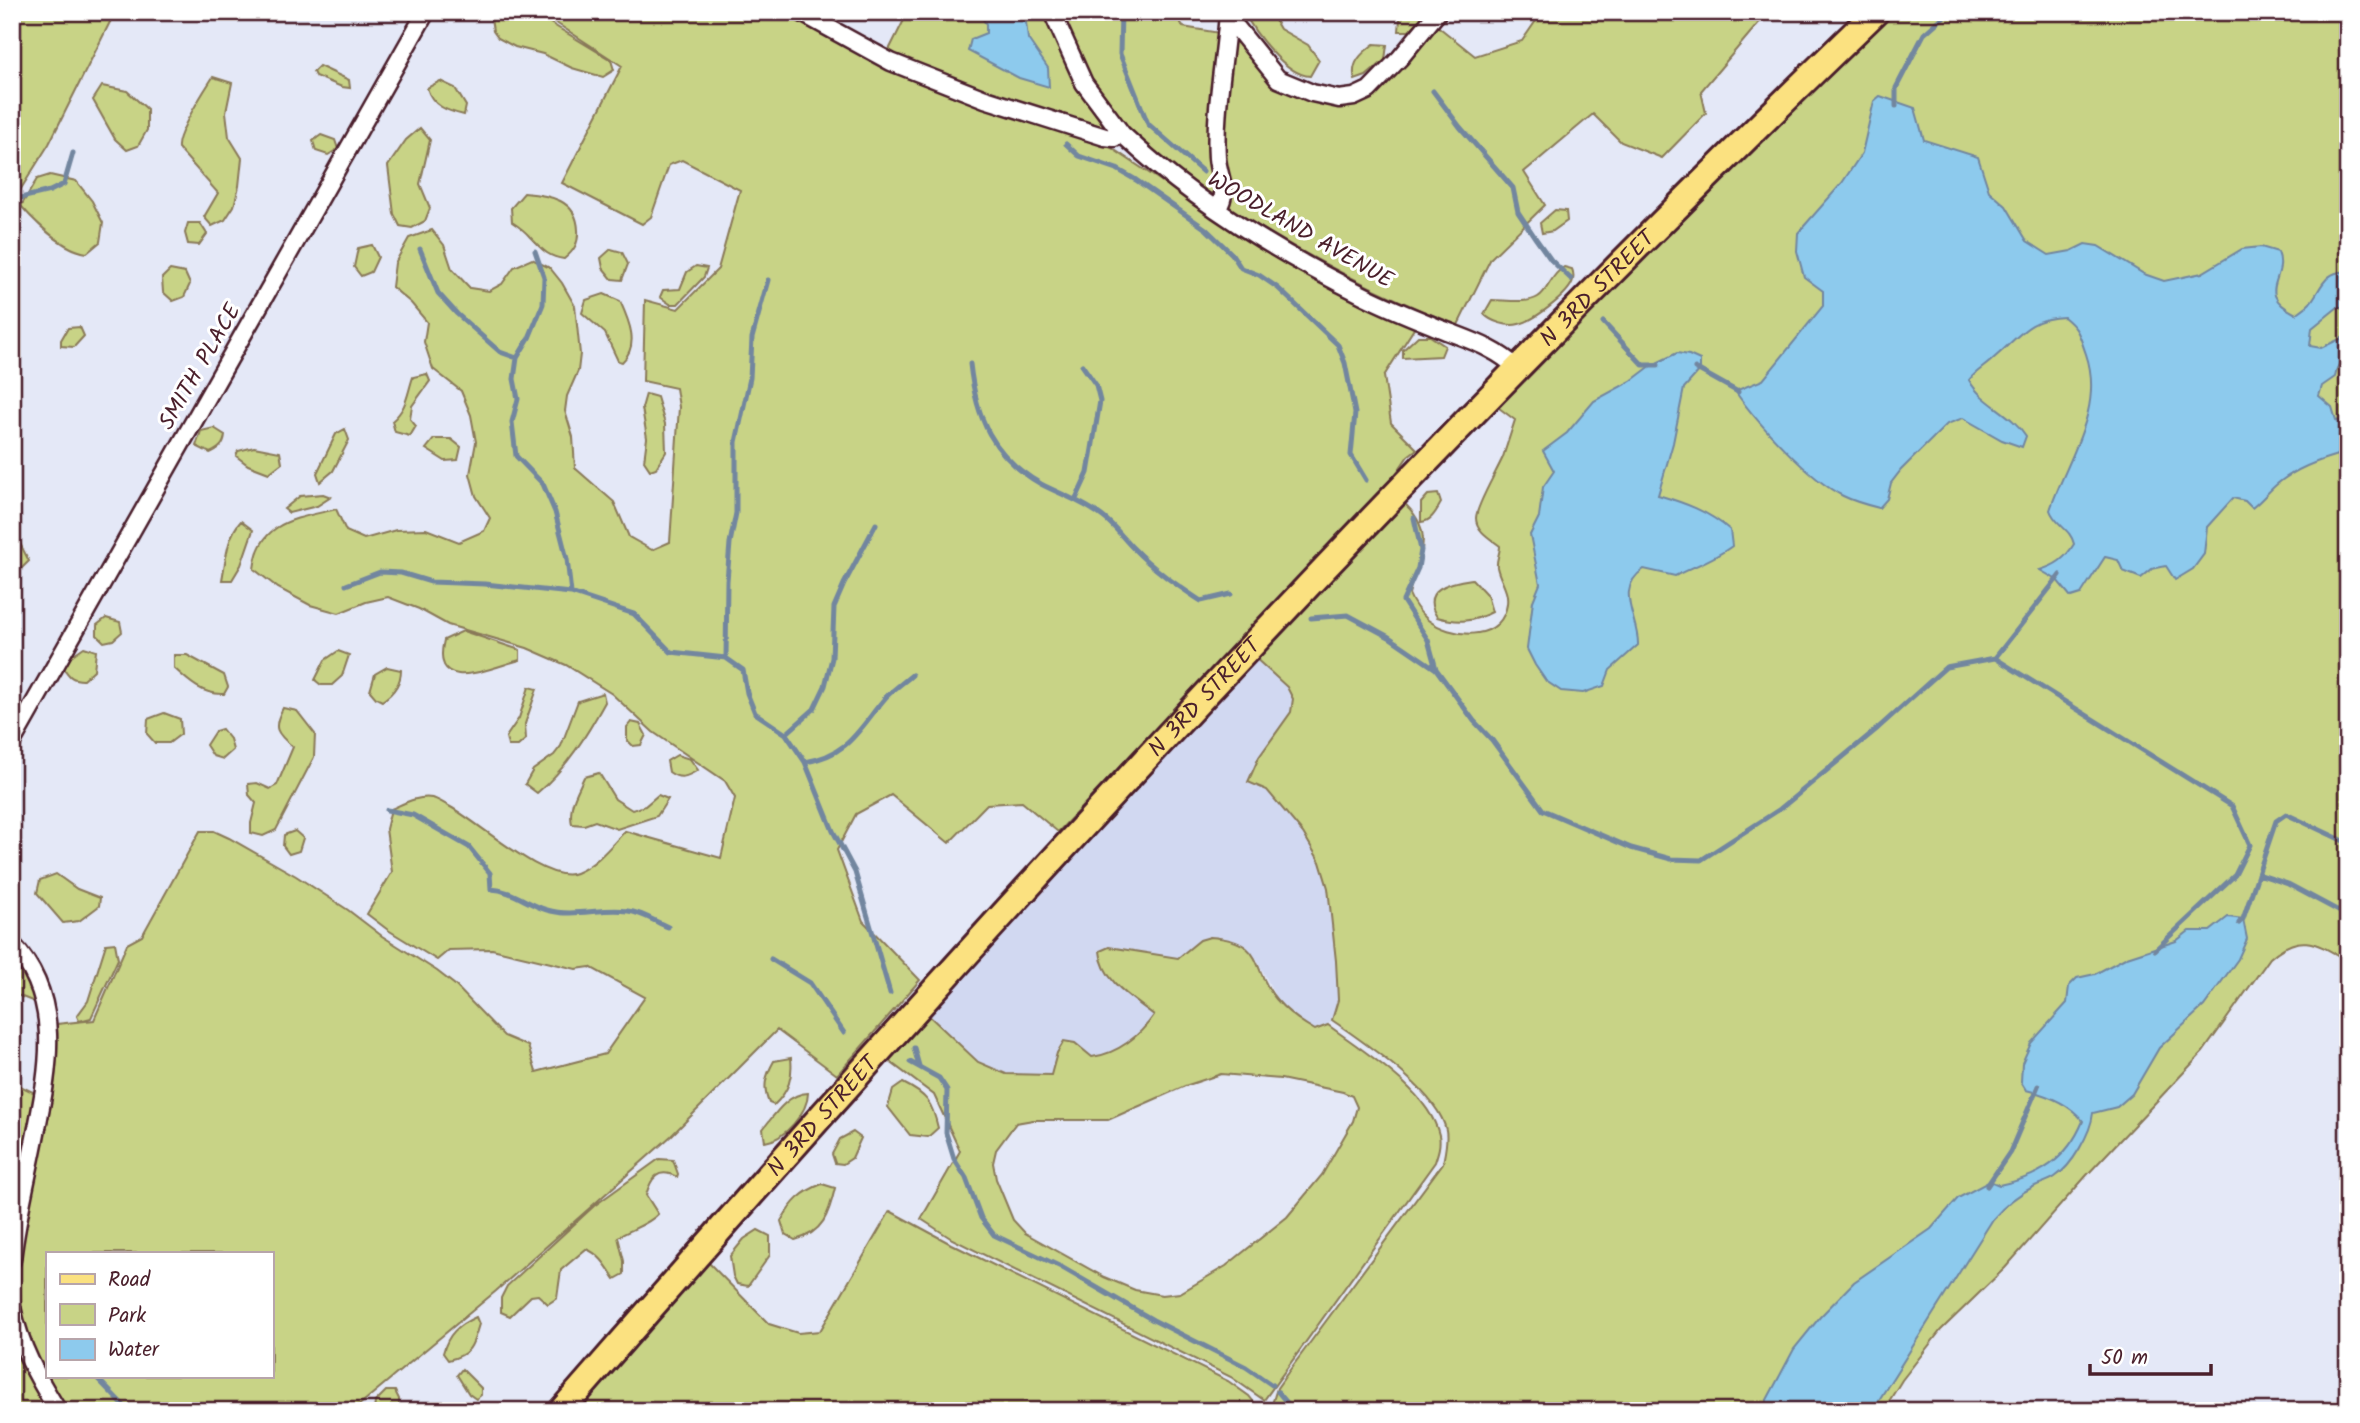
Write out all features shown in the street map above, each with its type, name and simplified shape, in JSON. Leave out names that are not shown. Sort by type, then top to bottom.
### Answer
[{"type":"main road","name":"N 3RD STREET","points":[[561,1411],[796,1144],[1099,808],[1345,546],[1670,215],[1876,12]]},
{"type":"street","name":"SMITH PLACE","points":[[12,742],[426,12]]},
{"type":"street","points":[[800,12],[891,62],[985,99],[1105,137],[1114,138],[1122,134]]},
{"type":"street","name":"WOODLAND AVENUE","points":[[1052,12],[1084,83],[1122,134],[1147,158],[1217,210],[1286,252],[1406,315],[1499,352],[1518,369]]},
{"type":"street","points":[[1228,18],[1278,79],[1312,93],[1339,99],[1354,97],[1369,90],[1438,12]]},
{"type":"street","points":[[1217,210],[1223,201],[1224,190],[1217,162],[1216,114],[1228,18]]},
{"type":"street","points":[[12,944],[30,966],[41,991],[48,1019],[49,1046],[48,1073],[12,1260]]},
{"type":"street","points":[[12,1307],[27,1359],[58,1411]]},
{"type":"shaded area","points":[[1253,656],[1287,687],[1293,699],[1291,712],[1248,782],[1267,790],[1303,833],[1320,862],[1328,888],[1336,961],[1338,1000],[1332,1020],[1328,1025],[1315,1030],[1302,1023],[1277,1000],[1257,959],[1200,940],[1178,958],[1165,958],[1128,994],[1154,1015],[1147,1025],[1119,1049],[1105,1056],[1092,1057],[1075,1043],[1057,1053],[1051,1075],[1006,1074],[978,1062],[925,1012]]},
{"type":"green space","points":[[12,12],[115,12],[49,144],[12,203]]},
{"type":"green space","points":[[490,12],[532,12],[611,60],[614,70],[603,77],[572,68],[543,54],[515,47],[498,38],[493,31]]},
{"type":"green space","points":[[546,12],[787,12],[826,34],[1107,145],[1206,211],[1415,327],[1384,376],[1391,423],[1417,449],[1408,456],[1393,478],[1058,832],[1022,802],[987,804],[949,843],[891,795],[856,814],[837,850],[863,921],[920,980],[837,1075],[777,1030],[671,1136],[496,1291],[352,1411],[68,1411],[48,1378],[273,1378],[273,1252],[46,1252],[46,1375],[29,1341],[21,1304],[20,1267],[54,1088],[57,1024],[94,1020],[127,944],[142,936],[200,831],[214,831],[229,838],[296,876],[437,971],[455,985],[504,1036],[528,1046],[536,1072],[605,1054],[645,997],[590,967],[576,969],[492,949],[449,950],[437,960],[388,930],[367,914],[392,872],[386,829],[391,809],[416,799],[436,799],[529,861],[563,874],[576,873],[590,865],[625,831],[721,858],[735,798],[725,781],[653,732],[612,694],[566,665],[527,648],[448,625],[419,609],[388,597],[339,613],[310,605],[278,588],[254,569],[257,553],[272,532],[294,520],[336,509],[346,531],[364,539],[396,530],[426,529],[459,542],[484,531],[490,518],[476,496],[470,474],[476,442],[471,415],[461,391],[433,369],[424,342],[427,322],[411,303],[392,287],[395,263],[409,238],[432,230],[444,245],[452,269],[470,288],[489,291],[502,284],[514,267],[532,259],[550,268],[562,283],[575,306],[580,354],[578,371],[567,396],[565,411],[573,437],[575,468],[614,502],[629,537],[652,550],[670,542],[679,407],[676,388],[643,381],[645,300],[678,309],[718,269],[740,190],[682,160],[669,165],[651,217],[642,224],[562,183],[622,66],[544,15]]},
{"type":"green space","points":[[908,12],[1045,12],[1077,89],[1102,126],[1094,126],[983,91],[888,52]]},
{"type":"green space","points":[[1058,12],[1176,12],[1183,27],[1220,33],[1215,192],[1211,194],[1177,170],[1144,144],[1115,114],[1085,72]]},
{"type":"green space","points":[[1244,12],[1270,12],[1280,29],[1308,45],[1319,60],[1310,76],[1291,69],[1281,61],[1255,31]]},
{"type":"green space","points":[[1407,12],[1428,12],[1409,31],[1399,31],[1400,19]]},
{"type":"green space","points":[[1542,12],[1768,12],[1701,91],[1706,113],[1662,158],[1621,142],[1593,114],[1524,172],[1545,205],[1491,258],[1458,325],[1341,272],[1229,208],[1229,193],[1221,161],[1231,34],[1235,34],[1261,68],[1357,100],[1435,24],[1475,56],[1522,41]]},
{"type":"green space","points":[[1889,12],[2348,12],[2348,961],[2317,945],[2300,942],[2270,958],[2203,1052],[2087,1175],[2005,1268],[1941,1330],[1902,1380],[1883,1411],[1270,1411],[1277,1388],[1443,1163],[1447,1138],[1440,1115],[1415,1084],[1380,1054],[1332,1020],[1338,1000],[1336,961],[1328,888],[1320,862],[1303,833],[1267,790],[1248,782],[1259,757],[1291,712],[1293,699],[1287,687],[1253,656],[1403,502],[1414,514],[1423,535],[1420,557],[1409,594],[1420,611],[1437,626],[1460,633],[1483,632],[1501,620],[1507,597],[1497,567],[1500,546],[1481,531],[1476,518],[1503,457],[1515,420],[1495,405],[1760,137]]},
{"type":"green space","points":[[1374,44],[1387,45],[1385,60],[1366,76],[1355,80],[1356,64],[1361,55]]},
{"type":"green space","points":[[319,66],[349,80],[350,88],[315,76],[313,72]]},
{"type":"green space","points":[[213,77],[232,83],[226,112],[229,137],[242,158],[234,206],[225,220],[212,226],[204,217],[218,193],[178,148],[186,123]]},
{"type":"green space","points":[[440,81],[455,88],[466,106],[464,115],[446,109],[432,99],[427,88]]},
{"type":"green space","points":[[102,86],[127,91],[147,109],[147,130],[138,146],[127,150],[115,139],[93,100]]},
{"type":"green space","points":[[420,128],[430,140],[420,184],[430,208],[425,221],[412,228],[400,226],[394,214],[388,166],[406,140]]},
{"type":"green space","points":[[321,135],[335,140],[338,149],[328,155],[316,151],[313,141]]},
{"type":"green space","points":[[50,175],[76,181],[92,201],[103,223],[100,242],[87,253],[60,242],[21,206],[37,179]]},
{"type":"green space","points":[[524,193],[543,195],[560,201],[573,212],[578,239],[573,250],[564,259],[545,251],[512,222],[511,208]]},
{"type":"green space","points":[[1555,210],[1566,211],[1567,221],[1553,231],[1542,233],[1540,223]]},
{"type":"green space","points":[[188,223],[200,223],[207,234],[199,245],[188,244],[185,233]]},
{"type":"green space","points":[[372,245],[378,257],[371,272],[361,276],[354,267],[358,248]]},
{"type":"green space","points":[[611,249],[622,252],[628,264],[622,280],[612,279],[603,268],[601,258]]},
{"type":"green space","points":[[696,266],[707,268],[704,277],[678,304],[670,304],[660,297],[663,290],[680,289],[687,272]]},
{"type":"green space","points":[[1564,267],[1572,269],[1573,279],[1570,286],[1533,318],[1510,325],[1495,321],[1484,314],[1492,300],[1522,301],[1538,297]]},
{"type":"green space","points":[[170,270],[185,273],[190,284],[184,297],[173,301],[163,292],[162,278]]},
{"type":"green space","points":[[604,294],[620,301],[629,325],[631,348],[622,362],[618,361],[605,333],[582,313],[586,300]]},
{"type":"green space","points":[[80,327],[84,336],[74,347],[61,346],[61,340],[68,328]]},
{"type":"green space","points":[[1418,336],[1430,336],[1445,346],[1441,356],[1403,358],[1403,350]]},
{"type":"green space","points":[[427,374],[430,381],[412,406],[410,419],[416,426],[410,436],[395,432],[392,421],[404,406],[413,377]]},
{"type":"green space","points":[[646,394],[657,397],[665,424],[666,452],[656,468],[650,470],[644,461],[647,438],[642,408]]},
{"type":"green space","points":[[214,428],[225,435],[224,441],[216,450],[210,453],[196,446],[201,431]]},
{"type":"green space","points":[[345,429],[349,440],[333,471],[320,482],[317,473],[336,434]]},
{"type":"green space","points":[[434,439],[451,439],[461,447],[458,460],[445,461],[426,449]]},
{"type":"green space","points":[[254,447],[280,452],[282,463],[269,473],[248,465],[236,456],[238,451]]},
{"type":"green space","points":[[323,494],[331,497],[317,506],[289,513],[284,509],[300,496]]},
{"type":"green space","points":[[1438,494],[1441,503],[1431,518],[1421,522],[1421,503],[1428,495]]},
{"type":"green space","points":[[241,521],[253,530],[241,565],[232,580],[222,580],[230,541]]},
{"type":"green space","points":[[12,528],[29,561],[21,569],[12,568]]},
{"type":"green space","points":[[1472,579],[1487,595],[1492,612],[1465,620],[1437,617],[1432,607],[1434,593],[1455,582]]},
{"type":"green space","points":[[106,618],[120,622],[122,632],[113,640],[104,642],[97,635],[97,625]]},
{"type":"green space","points":[[463,631],[520,650],[520,660],[480,672],[455,673],[446,668],[442,658],[444,640]]},
{"type":"green space","points":[[84,647],[96,651],[94,670],[83,680],[70,676],[64,668],[71,656]]},
{"type":"green space","points":[[338,651],[349,655],[342,676],[332,685],[321,685],[315,680],[325,660]]},
{"type":"green space","points":[[174,655],[187,655],[224,675],[228,687],[224,694],[203,690],[191,683],[174,668]]},
{"type":"green space","points":[[387,667],[401,670],[401,675],[396,688],[382,701],[370,691],[375,674]]},
{"type":"green space","points":[[529,687],[537,689],[525,724],[526,739],[518,746],[508,746],[506,737],[519,718]]},
{"type":"green space","points":[[603,693],[605,702],[598,714],[575,751],[548,784],[537,793],[525,784],[533,770],[554,755],[561,746],[578,701]]},
{"type":"green space","points":[[283,708],[297,711],[315,734],[314,757],[276,830],[263,836],[251,833],[256,803],[249,795],[248,784],[257,783],[270,789],[277,785],[293,747],[279,734],[277,725]]},
{"type":"green space","points":[[164,713],[180,719],[181,734],[169,743],[155,743],[147,734],[148,719]]},
{"type":"green space","points":[[631,722],[640,724],[646,735],[641,745],[633,746],[627,740],[627,727]]},
{"type":"green space","points":[[222,729],[230,739],[233,750],[223,759],[213,756],[206,745],[215,731]]},
{"type":"green space","points":[[677,755],[690,759],[698,770],[684,777],[669,772],[667,761]]},
{"type":"green space","points":[[599,773],[615,799],[632,810],[645,806],[658,795],[668,799],[657,816],[617,829],[595,821],[584,825],[572,824],[572,805],[584,777]]},
{"type":"green space","points":[[295,831],[303,838],[299,851],[289,854],[283,846],[284,835]]},
{"type":"green space","points":[[56,874],[77,889],[100,898],[99,906],[79,921],[63,923],[37,893],[40,880]]},
{"type":"green space","points":[[1210,937],[1228,940],[1249,950],[1268,988],[1285,1008],[1315,1030],[1328,1025],[1393,1073],[1422,1103],[1433,1119],[1440,1138],[1435,1162],[1264,1400],[1231,1377],[952,1239],[921,1219],[960,1151],[934,1095],[885,1058],[925,1012],[978,1062],[1006,1074],[1051,1075],[1057,1053],[1064,1041],[1075,1043],[1092,1057],[1101,1055],[1127,1043],[1154,1015],[1112,980],[1102,962],[1100,951],[1109,947],[1178,958],[1200,940]],"holes":[[[1221,1074],[1281,1079],[1352,1096],[1357,1107],[1353,1121],[1322,1175],[1287,1217],[1226,1266],[1180,1293],[1162,1295],[1135,1290],[1104,1277],[1025,1233],[1013,1220],[996,1179],[993,1163],[996,1150],[1016,1123],[1033,1120],[1108,1120],[1185,1086]]]},
{"type":"green space","points":[[115,943],[118,959],[91,1018],[79,1021],[77,1016],[88,1001],[106,944]]},
{"type":"green space","points":[[12,956],[25,973],[37,1003],[12,993]]},
{"type":"green space","points":[[791,1058],[790,1078],[786,1089],[774,1105],[769,1103],[765,1086],[771,1066],[774,1061]]},
{"type":"green space","points":[[12,1082],[35,1093],[12,1199]]},
{"type":"green space","points":[[903,1083],[918,1091],[931,1106],[938,1128],[928,1137],[910,1135],[888,1107],[893,1090]]},
{"type":"green space","points":[[808,1093],[804,1108],[794,1124],[780,1136],[765,1142],[763,1129],[777,1111],[794,1097]]},
{"type":"green space","points":[[853,1132],[861,1138],[852,1158],[843,1164],[835,1163],[832,1154],[840,1139]]},
{"type":"green space","points":[[659,1159],[673,1160],[678,1174],[677,1177],[660,1174],[653,1179],[646,1195],[658,1214],[618,1237],[624,1274],[615,1279],[599,1258],[586,1249],[561,1270],[557,1298],[548,1304],[538,1295],[531,1296],[510,1316],[501,1312],[501,1298],[507,1286],[594,1206]]},
{"type":"green space","points":[[822,1184],[835,1188],[823,1221],[805,1237],[795,1240],[785,1234],[781,1221],[789,1208],[803,1194]]},
{"type":"green space","points":[[890,1211],[1228,1381],[1249,1396],[1261,1411],[574,1411],[707,1261],[769,1324],[798,1333],[820,1331]]},
{"type":"green space","points":[[758,1230],[770,1236],[770,1255],[748,1286],[737,1284],[730,1256],[744,1239]]},
{"type":"green space","points":[[476,1317],[479,1324],[470,1348],[462,1355],[448,1360],[443,1353],[451,1335],[464,1323]]},
{"type":"green space","points":[[12,1346],[28,1377],[49,1411],[12,1411]]},
{"type":"green space","points":[[462,1369],[481,1388],[481,1395],[476,1399],[469,1394],[457,1375]]},
{"type":"green space","points":[[386,1391],[395,1391],[399,1399],[399,1411],[374,1411],[375,1402]]},
{"type":"water","points":[[978,12],[1020,12],[1026,22],[1028,39],[1048,68],[1049,87],[1019,78],[968,51],[971,39],[986,33],[986,24]]},
{"type":"water","points":[[1880,96],[1915,108],[1924,140],[1978,157],[1989,191],[2006,206],[2027,241],[2049,255],[2071,251],[2085,244],[2098,246],[2144,274],[2164,281],[2202,273],[2242,249],[2261,247],[2278,252],[2280,262],[2274,292],[2283,306],[2296,314],[2310,303],[2324,281],[2334,274],[2348,272],[2348,307],[2338,307],[2312,328],[2310,346],[2321,348],[2348,335],[2348,356],[2340,362],[2335,377],[2322,386],[2319,396],[2332,407],[2336,420],[2348,425],[2348,452],[2292,474],[2252,508],[2245,501],[2233,498],[2207,527],[2204,554],[2193,569],[2175,580],[2166,566],[2152,569],[2141,578],[2123,571],[2118,560],[2105,557],[2081,594],[2071,597],[2057,580],[2040,570],[2060,561],[2074,544],[2070,534],[2055,520],[2050,510],[2082,433],[2091,394],[2091,374],[2082,342],[2076,329],[2064,317],[2041,321],[2025,330],[1969,380],[1981,396],[2020,428],[2026,436],[2022,447],[2002,440],[1963,418],[1947,424],[1901,470],[1891,483],[1887,499],[1879,508],[1843,496],[1815,477],[1770,434],[1735,391],[1763,380],[1823,306],[1823,291],[1804,277],[1797,251],[1798,233],[1842,183],[1862,153],[1874,101]]},
{"type":"water","points":[[1677,353],[1700,360],[1700,370],[1684,388],[1673,443],[1658,495],[1696,508],[1722,523],[1730,530],[1732,546],[1712,559],[1675,576],[1644,569],[1635,577],[1629,595],[1638,645],[1610,670],[1604,686],[1583,693],[1561,691],[1546,681],[1527,649],[1533,601],[1540,584],[1530,535],[1539,517],[1543,487],[1554,471],[1543,451],[1567,433],[1594,401],[1631,381],[1652,365]]},
{"type":"water","points":[[2228,917],[2243,919],[2247,939],[2238,959],[2204,1006],[2159,1048],[2132,1094],[2117,1107],[2093,1113],[2085,1139],[2068,1165],[2053,1178],[2017,1196],[1993,1219],[1872,1411],[1761,1411],[1794,1349],[1854,1282],[1931,1229],[1958,1198],[1990,1181],[1999,1185],[2039,1172],[2069,1146],[2083,1121],[2058,1101],[2026,1090],[2021,1082],[2022,1063],[2031,1043],[2067,1003],[2069,986],[2077,978],[2095,974],[2127,957],[2176,941],[2189,931],[2210,931]]},
{"type":"waterway","points":[[1121,12],[1120,54],[1148,124],[1203,172]]},
{"type":"waterway","points":[[1896,106],[1896,88],[1924,34],[1949,12]]},
{"type":"waterway","points":[[1433,91],[1513,188],[1518,212],[1551,260],[1571,279]]},
{"type":"waterway","points":[[1066,144],[1079,156],[1117,169],[1136,180],[1206,229],[1232,254],[1241,268],[1259,275],[1278,288],[1338,345],[1345,363],[1355,413],[1351,455],[1366,480]]},
{"type":"waterway","points":[[12,200],[50,191],[64,184],[73,153]]},
{"type":"waterway","points":[[420,249],[438,293],[457,314],[500,352],[517,358]]},
{"type":"waterway","points":[[535,251],[544,277],[543,304],[529,338],[517,358],[514,379],[518,399],[512,422],[516,456],[543,484],[555,512],[567,559],[571,593]]},
{"type":"waterway","points":[[726,658],[727,581],[736,513],[736,442],[750,378],[752,338],[768,280]]},
{"type":"waterway","points":[[1603,322],[1643,365],[1658,365]]},
{"type":"waterway","points":[[970,364],[982,418],[989,434],[1010,461],[1041,484],[1103,517],[1149,563],[1201,601],[1231,594]]},
{"type":"waterway","points":[[1076,499],[1088,473],[1100,401],[1096,385],[1082,365]]},
{"type":"waterway","points":[[1695,368],[1738,392]]},
{"type":"waterway","points":[[1414,518],[1421,550],[1418,568],[1403,601],[1428,640],[1436,669],[1474,721],[1492,740],[1543,810],[1631,848],[1671,859],[1701,860],[1780,809],[1878,728],[1946,667],[1995,658],[2060,575]]},
{"type":"waterway","points":[[786,734],[814,709],[825,686],[832,658],[834,607],[876,524]]},
{"type":"waterway","points":[[346,585],[380,572],[401,573],[431,582],[485,584],[571,593],[634,614],[671,652],[726,658],[743,670],[747,693],[755,713],[786,734],[805,762],[833,831],[855,872],[890,993]]},
{"type":"waterway","points":[[1311,618],[1348,615],[1389,637],[1436,669]]},
{"type":"waterway","points":[[1995,658],[2232,806],[2250,845],[2235,875],[2155,950]]},
{"type":"waterway","points":[[805,762],[843,747],[886,697],[912,675]]},
{"type":"waterway","points":[[387,810],[413,815],[469,847],[490,873],[491,889],[506,892],[547,910],[577,913],[628,911],[668,927]]},
{"type":"waterway","points":[[2239,923],[2243,919],[2276,821],[2286,814],[2348,843]]},
{"type":"waterway","points":[[2258,874],[2288,884],[2348,916]]},
{"type":"waterway","points":[[771,959],[810,983],[844,1033]]},
{"type":"waterway","points":[[914,1048],[919,1066]]},
{"type":"waterway","points":[[910,1062],[939,1078],[947,1090],[946,1133],[954,1159],[966,1178],[981,1218],[994,1235],[1061,1267],[1153,1320],[1246,1367],[1272,1385]]},
{"type":"waterway","points":[[1987,1186],[2010,1152],[2038,1086]]},
{"type":"waterway","points":[[97,1378],[129,1411]]},
{"type":"waterway","points":[[1278,1392],[1294,1411]]}]
